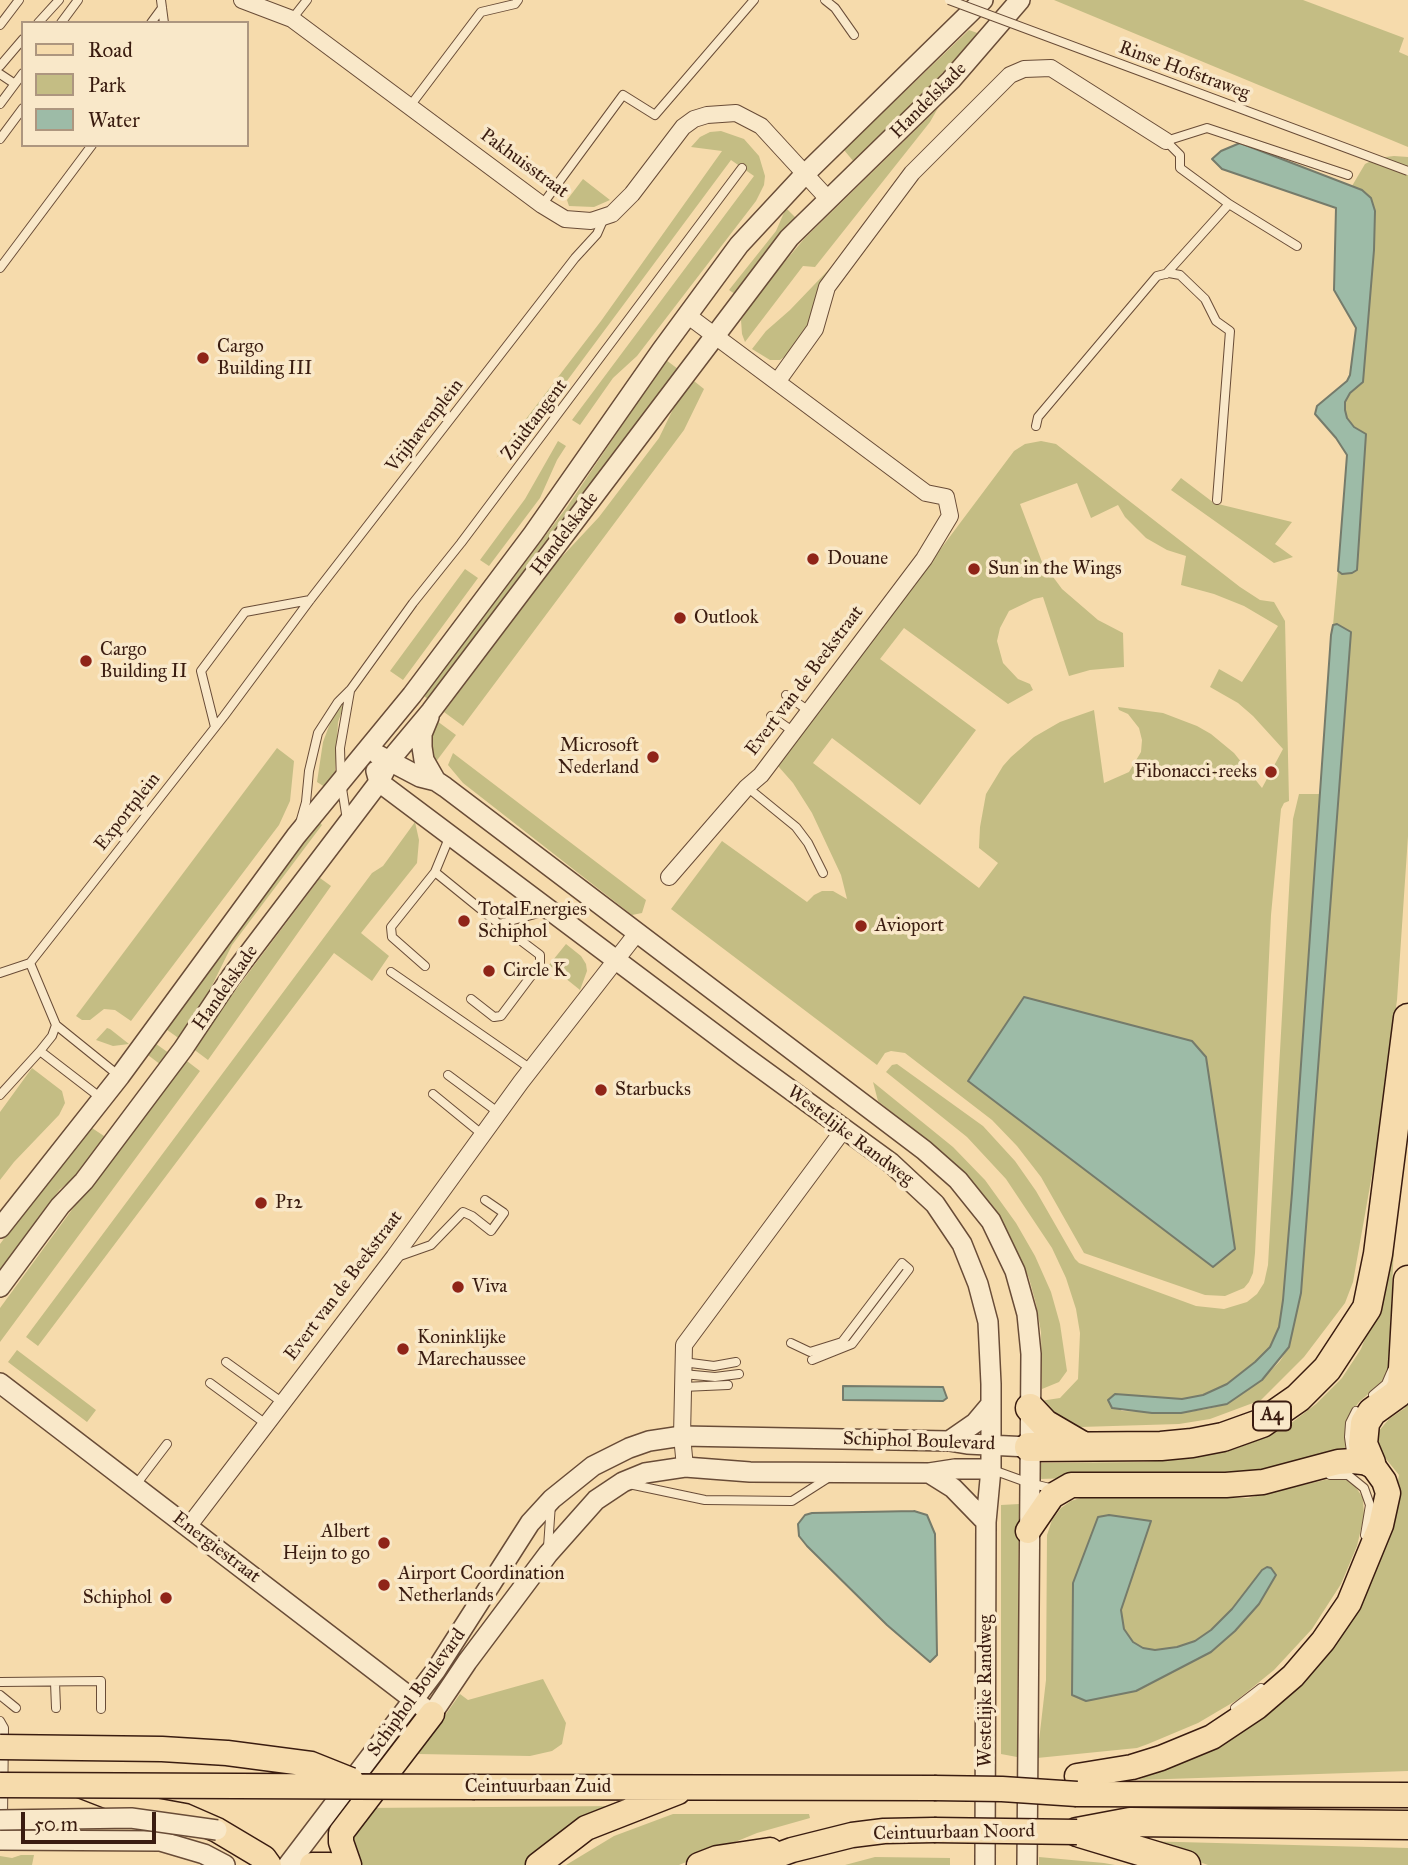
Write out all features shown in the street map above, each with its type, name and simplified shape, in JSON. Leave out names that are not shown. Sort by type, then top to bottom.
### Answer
[{"type":"highway","name":"A4","points":[[1029,1447],[1161,1446],[1223,1437],[1262,1423],[1298,1398],[1327,1369],[1367,1308],[1378,1254],[1408,1017]]},
{"type":"highway","points":[[1360,1468],[1365,1423],[1372,1412],[1397,1394],[1402,1386],[1408,1280]]},
{"type":"highway","name":"A4","points":[[1030,1408],[1055,1431],[1086,1447]]},
{"type":"highway","points":[[1077,1832],[1130,1822],[1408,1825]]},
{"type":"highway","points":[[1077,1832],[1186,1865]]},
{"type":"main road","points":[[1028,1531],[1052,1496],[1071,1485],[1226,1485],[1263,1482],[1338,1462],[1360,1468],[1384,1481],[1388,1493],[1381,1525],[1349,1603],[1323,1641],[1293,1676],[1257,1707],[1212,1737],[1132,1767],[1082,1777]]},
{"type":"main road","points":[[349,1865],[341,1842],[341,1833],[423,1707]]},
{"type":"main road","points":[[0,1747],[162,1749],[228,1753],[311,1764],[365,1785]]},
{"type":"main road","points":[[1082,1777],[1408,1795]]},
{"type":"main road","name":"Ceintuurbaan Zuid","points":[[0,1785],[1002,1788],[1082,1777]]},
{"type":"main road","points":[[80,1786],[136,1807],[185,1816],[217,1830],[264,1858],[270,1865]]},
{"type":"main road","points":[[538,1865],[586,1828],[688,1788]]},
{"type":"main road","name":"Ceintuurbaan Noord","points":[[751,1865],[816,1843],[884,1831],[1077,1832]]},
{"type":"main road","points":[[699,1865],[718,1858],[816,1843]]},
{"type":"main road","points":[[313,1865],[330,1865]]},
{"type":"street","name":"Pakhuisstraat","points":[[242,0],[298,23],[542,205],[565,219],[591,222],[604,218]]},
{"type":"street","name":"Handelskade","points":[[0,1228],[120,1076],[296,836],[367,750],[533,534],[739,245],[805,174],[983,0]]},
{"type":"street","name":"Handelskade","points":[[0,1287],[183,1049],[231,977],[379,782],[390,760],[431,711],[789,238],[959,72],[1020,0]]},
{"type":"street","points":[[687,315],[777,382],[815,329],[827,287],[912,173],[1010,75],[1024,69],[1051,68],[1166,141]]},
{"type":"street","points":[[604,218],[623,205],[683,127],[694,119],[707,115],[736,113],[761,126],[829,200]]},
{"type":"street","name":"Evert van de Beekstraat","points":[[669,877],[747,787],[761,775],[924,559],[950,516],[946,497],[926,493],[777,382]]},
{"type":"street","points":[[431,711],[422,734],[422,747],[424,760],[436,782]]},
{"type":"street","points":[[367,750],[379,782]]},
{"type":"street","name":"Westelijke Randweg","points":[[367,750],[420,777],[436,782],[637,933],[924,1150],[958,1180],[991,1221],[1014,1271],[1027,1314],[1031,1354],[1027,1865]]},
{"type":"street","name":"Westelijke Randweg","points":[[379,782],[891,1163],[935,1204],[962,1244],[978,1284],[988,1322],[991,1469],[986,1522],[985,1865]]},
{"type":"street","name":"Evert van de Beekstraat","points":[[188,1527],[394,1257],[531,1069],[637,933]]},
{"type":"street","points":[[120,1076],[146,1098]]},
{"type":"street","points":[[102,1099],[130,1119]]},
{"type":"street","points":[[685,1467],[681,1436],[684,1345],[844,1129]]},
{"type":"street","name":"Energiestraat","points":[[0,1383],[423,1707]]},
{"type":"street","points":[[949,1441],[975,1423],[991,1404]]},
{"type":"street","name":"Schiphol Boulevard","points":[[423,1707],[452,1648],[530,1523],[552,1499],[593,1466],[610,1457],[649,1441],[681,1436],[949,1441],[1029,1447]]},
{"type":"street","name":"Schiphol Boulevard","points":[[288,1865],[423,1707],[467,1662],[548,1554],[596,1500],[623,1482],[645,1473],[685,1467],[751,1472],[929,1473],[956,1469],[991,1469],[1029,1447]]},
{"type":"street","points":[[929,1473],[953,1488],[986,1522]]},
{"type":"street","points":[[1,1831],[131,1818],[217,1830]]},
{"type":"street","points":[[1,1831],[160,1841],[204,1854],[225,1865]]},
{"type":"lane","points":[[0,25],[19,0]]},
{"type":"lane","points":[[40,21],[59,0]]},
{"type":"lane","points":[[62,21],[78,0]]},
{"type":"lane","points":[[298,23],[307,0]]},
{"type":"lane","points":[[410,106],[481,12],[515,4],[518,0]]},
{"type":"lane","points":[[542,205],[623,95],[655,115],[754,0]]},
{"type":"lane","points":[[825,0],[835,8],[854,35]]},
{"type":"lane","name":"Rinse Hofstraweg","points":[[949,0],[1408,171]]},
{"type":"lane","points":[[152,21],[161,4]]},
{"type":"lane","points":[[0,66],[21,41]]},
{"type":"lane","points":[[0,74],[15,84]]},
{"type":"lane","points":[[0,104],[21,76]]},
{"type":"lane","points":[[0,139],[21,111]]},
{"type":"lane","points":[[1297,246],[1229,204],[1180,168],[1180,155],[1166,141],[1208,128],[1348,175]]},
{"type":"lane","points":[[0,268],[91,147]]},
{"type":"lane","name":"Zuidtangent","points":[[296,836],[306,802],[309,771],[318,733],[338,702],[351,689],[742,167]]},
{"type":"lane","points":[[1166,274],[1229,204]]},
{"type":"lane","name":"Vrijhavenplein","points":[[270,654],[575,258],[597,234],[604,218]]},
{"type":"lane","points":[[1036,426],[1038,417],[1157,276],[1180,275],[1205,299],[1216,321],[1230,331],[1217,500]]},
{"type":"lane","points":[[215,727],[201,671],[245,612],[310,600]]},
{"type":"lane","name":"Exportplein","points":[[30,962],[270,654]]},
{"type":"lane","name":"Zuidtangent","points":[[347,823],[341,782],[340,748],[351,689]]},
{"type":"lane","points":[[786,695],[809,711]]},
{"type":"lane","points":[[771,716],[793,732]]},
{"type":"lane","points":[[747,787],[796,827],[808,843],[823,873]]},
{"type":"lane","points":[[425,966],[393,937],[391,927],[435,872],[451,835]]},
{"type":"lane","points":[[435,872],[540,955],[540,964],[501,1016],[495,1017],[471,999]]},
{"type":"lane","points":[[499,924],[550,909]]},
{"type":"lane","points":[[0,973],[30,962],[56,1025],[120,1076]]},
{"type":"lane","points":[[391,972],[531,1069]]},
{"type":"lane","points":[[0,1095],[52,1037],[56,1025]]},
{"type":"lane","points":[[40,1051],[102,1099]]},
{"type":"lane","points":[[448,1075],[499,1114]]},
{"type":"lane","points":[[433,1094],[483,1135]]},
{"type":"lane","points":[[394,1257],[431,1245],[463,1212],[491,1231],[504,1213],[485,1200]]},
{"type":"lane","points":[[791,1343],[810,1352],[842,1342],[902,1263],[909,1269],[852,1344],[812,1360]]},
{"type":"lane","points":[[1394,1351],[1405,1325]]},
{"type":"lane","points":[[226,1362],[283,1403]]},
{"type":"lane","points":[[683,1375],[736,1362]]},
{"type":"lane","points":[[1364,1541],[1370,1505],[1360,1468],[1349,1449],[1350,1423],[1363,1403],[1386,1384],[1392,1374],[1393,1363]]},
{"type":"lane","points":[[683,1375],[715,1377],[739,1374]]},
{"type":"lane","points":[[683,1375],[728,1385]]},
{"type":"lane","points":[[209,1383],[267,1424]]},
{"type":"lane","points":[[135,1486],[167,1444]]},
{"type":"lane","points":[[1325,1476],[1348,1475],[1360,1468]]},
{"type":"lane","points":[[991,1469],[1028,1483],[1075,1493],[1235,1494]]},
{"type":"lane","points":[[623,1482],[705,1500],[792,1501],[837,1472]]},
{"type":"lane","points":[[1254,1493],[1288,1486]]},
{"type":"lane","points":[[548,1554],[552,1499]]},
{"type":"lane","points":[[0,1682],[101,1681],[102,1709]]},
{"type":"lane","points":[[55,1682],[56,1708]]},
{"type":"lane","points":[[1228,1713],[1270,1682]]},
{"type":"lane","points":[[0,1695],[16,1708]]},
{"type":"lane","points":[[0,1721],[4,1728],[1,1831]]},
{"type":"green space","points":[[1054,0],[1303,0],[1404,38],[1399,52],[1408,56],[1408,147]]},
{"type":"green space","points":[[969,30],[980,34],[925,93],[854,162],[844,150]]},
{"type":"green space","points":[[938,108],[930,122],[815,267],[803,266],[745,342],[741,320],[761,290],[804,239]]},
{"type":"green space","points":[[721,131],[744,139],[759,156],[765,176],[764,185],[756,201],[637,356],[613,378],[580,425],[572,420],[754,176],[731,160],[549,405],[496,458],[601,321],[722,151],[691,147],[700,137]]},
{"type":"green space","points":[[1408,157],[1408,836],[1397,1000],[1376,1152],[1353,1282],[1345,1303],[1304,1357],[1261,1400],[1210,1419],[1179,1424],[1066,1426],[1040,1401],[1060,1398],[1078,1379],[1080,1333],[1076,1309],[1052,1248],[1006,1179],[967,1137],[886,1072],[892,1065],[897,1064],[983,1126],[1015,1161],[1079,1263],[1196,1306],[1224,1309],[1247,1302],[1257,1294],[1264,1283],[1268,1265],[1293,819],[1299,794],[1320,794],[1292,1193],[1279,1327],[1270,1347],[1255,1362],[1227,1384],[1203,1395],[1182,1399],[1115,1394],[1108,1400],[1122,1411],[1181,1413],[1207,1409],[1227,1404],[1262,1380],[1280,1361],[1289,1347],[1301,1293],[1351,633],[1337,624],[1333,625],[1338,571],[1342,574],[1357,570],[1366,435],[1347,418],[1345,402],[1350,393],[1363,382],[1375,211],[1362,190],[1352,186],[1365,164],[1377,158]]},
{"type":"green space","points":[[583,179],[610,200],[594,207],[569,206],[567,200]]},
{"type":"green space","points":[[786,208],[797,219],[760,259],[735,294],[729,290],[776,231]]},
{"type":"green space","points":[[835,263],[819,286],[810,321],[787,355],[780,360],[770,360],[752,349],[766,331]]},
{"type":"green space","points":[[666,360],[678,369],[429,700],[424,696],[567,507]]},
{"type":"green space","points":[[694,381],[704,389],[684,430],[463,726],[444,712],[557,562],[599,517],[659,438],[677,401]]},
{"type":"green space","points":[[558,441],[566,446],[540,498],[489,566],[480,560],[525,499]]},
{"type":"green space","points":[[1041,441],[1056,444],[1240,587],[1260,600],[1274,602],[1285,621],[1289,801],[1284,803],[1281,809],[1271,915],[1255,1253],[1249,1282],[1244,1288],[1225,1296],[1205,1295],[1084,1253],[1041,1177],[992,1120],[905,1053],[885,1053],[877,1065],[671,909],[722,841],[807,902],[822,891],[833,891],[847,899],[841,875],[812,813],[793,783],[778,766],[1014,451],[1025,444]],"holes":[[[1077,483],[1091,518],[1118,505],[1125,517],[1146,538],[1167,550],[1186,556],[1181,585],[1244,606],[1278,626],[1242,682],[1219,669],[1210,687],[1238,703],[1283,749],[1262,788],[1234,753],[1197,726],[1163,713],[1118,707],[1128,714],[1139,728],[1141,752],[1129,772],[1104,783],[1094,710],[1060,722],[1034,737],[1011,757],[986,794],[979,848],[998,863],[979,888],[813,763],[832,738],[920,805],[976,730],[880,659],[904,628],[1008,704],[1033,690],[1030,684],[1018,679],[1003,663],[997,641],[1000,628],[1009,611],[1034,599],[1043,597],[1069,676],[1090,670],[1124,667],[1123,633],[1098,620],[1062,589],[1042,562],[1020,504]]]},
{"type":"green space","points":[[1181,478],[1214,503],[1292,522],[1275,544],[1293,557],[1274,563],[1171,490]]},
{"type":"green space","points":[[465,569],[478,578],[403,680],[390,671]]},
{"type":"green space","points":[[346,700],[338,722],[335,776],[328,789],[317,782],[323,742],[332,718]]},
{"type":"green space","points":[[437,721],[456,735],[435,763],[431,747],[432,733]]},
{"type":"green space","points":[[277,748],[294,761],[290,801],[279,825],[131,1021],[115,1010],[104,1009],[90,1020],[82,1020],[76,1016]]},
{"type":"green space","points":[[453,753],[646,900],[642,913],[632,915],[463,783],[448,765]]},
{"type":"green space","points":[[318,821],[322,825],[232,945],[184,1042],[163,1027]]},
{"type":"green space","points":[[415,822],[419,840],[417,863],[361,933],[389,956],[372,981],[334,953],[38,1346],[26,1337],[372,873],[383,866]]},
{"type":"green space","points":[[320,878],[331,886],[208,1060],[192,1048]]},
{"type":"green space","points":[[566,944],[581,956],[586,964],[587,971],[580,990],[549,965]]},
{"type":"green space","points":[[107,1028],[129,1044],[113,1046],[96,1040]]},
{"type":"green space","points":[[152,1041],[173,1056],[165,1068],[144,1052]]},
{"type":"green space","points":[[183,1058],[200,1071],[0,1342],[0,1308]]},
{"type":"green space","points":[[32,1068],[62,1091],[65,1103],[59,1115],[0,1180],[0,1112]]},
{"type":"green space","points":[[873,1082],[953,1147],[985,1180],[1016,1223],[1051,1292],[1060,1324],[1067,1371],[1059,1382],[1042,1389],[1041,1332],[1036,1304],[1029,1278],[997,1215],[961,1171],[878,1101]]},
{"type":"green space","points":[[89,1126],[110,1140],[91,1165],[60,1189],[0,1270],[0,1244]]},
{"type":"green space","points":[[1397,1180],[1388,1377],[1359,1402],[1351,1413],[1345,1437],[1346,1456],[1283,1472],[1039,1479],[1039,1463],[1143,1462],[1191,1458],[1235,1449],[1269,1436],[1316,1404],[1342,1378],[1361,1349],[1374,1315]]},
{"type":"green space","points":[[17,1350],[96,1410],[87,1422],[8,1362]]},
{"type":"green space","points":[[1408,1396],[1408,1771],[1138,1780],[1188,1757],[1293,1686],[1391,1518],[1399,1475],[1378,1447],[1378,1432],[1389,1419],[1405,1408]]},
{"type":"green space","points":[[1333,1478],[1346,1479],[1353,1483],[1363,1498],[1364,1516],[1357,1546],[1341,1584],[1312,1629],[1274,1670],[1237,1700],[1198,1723],[1137,1748],[1037,1758],[1046,1680],[1047,1535],[1052,1520],[1061,1508],[1083,1497],[1248,1498]],"holes":[[[1098,1517],[1124,1598],[1121,1610],[1124,1629],[1133,1642],[1143,1648],[1155,1650],[1177,1647],[1195,1641],[1211,1630],[1232,1609],[1262,1570],[1211,1652],[1136,1691],[1072,1694],[1073,1583]]]},
{"type":"green space","points":[[1019,1504],[1017,1757],[1001,1754],[1001,1505]]},
{"type":"green space","points":[[543,1679],[566,1723],[562,1744],[552,1751],[530,1756],[418,1754],[460,1694],[468,1700]]},
{"type":"green space","points":[[621,1806],[549,1843],[525,1865],[363,1865],[356,1857],[351,1839],[363,1808]]},
{"type":"green space","points":[[673,1814],[809,1814],[810,1818],[757,1833],[679,1865],[566,1865],[614,1836]]},
{"type":"green space","points":[[1140,1841],[1408,1848],[1408,1865],[1208,1865]]},
{"type":"green space","points":[[34,1855],[32,1865],[0,1865],[0,1856],[12,1858]]},
{"type":"green space","points":[[875,1857],[950,1858],[950,1865],[845,1865]]},
{"type":"green space","points":[[1039,1857],[1104,1863],[1115,1865],[1039,1865]]},
{"type":"water","points":[[1240,143],[1362,190],[1371,198],[1375,211],[1363,382],[1350,393],[1345,402],[1347,418],[1354,427],[1366,434],[1357,570],[1352,573],[1342,574],[1338,571],[1347,455],[1315,414],[1317,406],[1347,381],[1350,375],[1356,328],[1334,290],[1336,208],[1222,169],[1212,159],[1221,151]]},
{"type":"water","points":[[1337,624],[1351,632],[1301,1293],[1289,1347],[1262,1380],[1227,1404],[1181,1413],[1112,1408],[1108,1400],[1115,1394],[1182,1399],[1203,1395],[1227,1384],[1270,1347],[1279,1327],[1292,1193],[1331,635],[1333,625]]},
{"type":"water","points":[[1024,997],[1192,1041],[1206,1057],[1235,1249],[1213,1267],[968,1081]]},
{"type":"water","points":[[843,1386],[943,1387],[947,1398],[943,1401],[843,1400]]},
{"type":"water","points":[[914,1511],[927,1515],[935,1534],[937,1655],[930,1662],[887,1625],[799,1536],[798,1524],[805,1515],[812,1513]]},
{"type":"water","points":[[1109,1515],[1151,1521],[1121,1610],[1124,1629],[1133,1642],[1143,1648],[1155,1650],[1195,1641],[1211,1630],[1232,1609],[1262,1570],[1271,1568],[1276,1575],[1259,1604],[1235,1631],[1211,1652],[1136,1691],[1086,1701],[1072,1695],[1073,1583],[1098,1517]]},
{"type":"place","name":"Cargo Building III","points":[[203,358]]},
{"type":"place","name":"Douane","points":[[813,559]]},
{"type":"place","name":"Sun in the Wings","points":[[974,569]]},
{"type":"place","name":"Outlook","points":[[680,618]]},
{"type":"place","name":"Cargo Building II","points":[[86,661]]},
{"type":"place","name":"Microsoft Nederland","points":[[653,757]]},
{"type":"place","name":"Fibonacci-reeks","points":[[1271,772]]},
{"type":"place","name":"TotalEnergies Schiphol","points":[[464,921]]},
{"type":"place","name":"Avioport","points":[[861,926]]},
{"type":"place","name":"Circle K","points":[[489,971]]},
{"type":"place","name":"Starbucks","points":[[601,1090]]},
{"type":"place","name":"P12","points":[[261,1203]]},
{"type":"place","name":"Viva","points":[[458,1287]]},
{"type":"place","name":"Koninklijke Marechaussee","points":[[403,1349]]},
{"type":"place","name":"Albert Heijn to go","points":[[384,1543]]},
{"type":"place","name":"Airport Coordination Netherlands","points":[[384,1585]]},
{"type":"place","name":"Schiphol","points":[[166,1598]]}]
